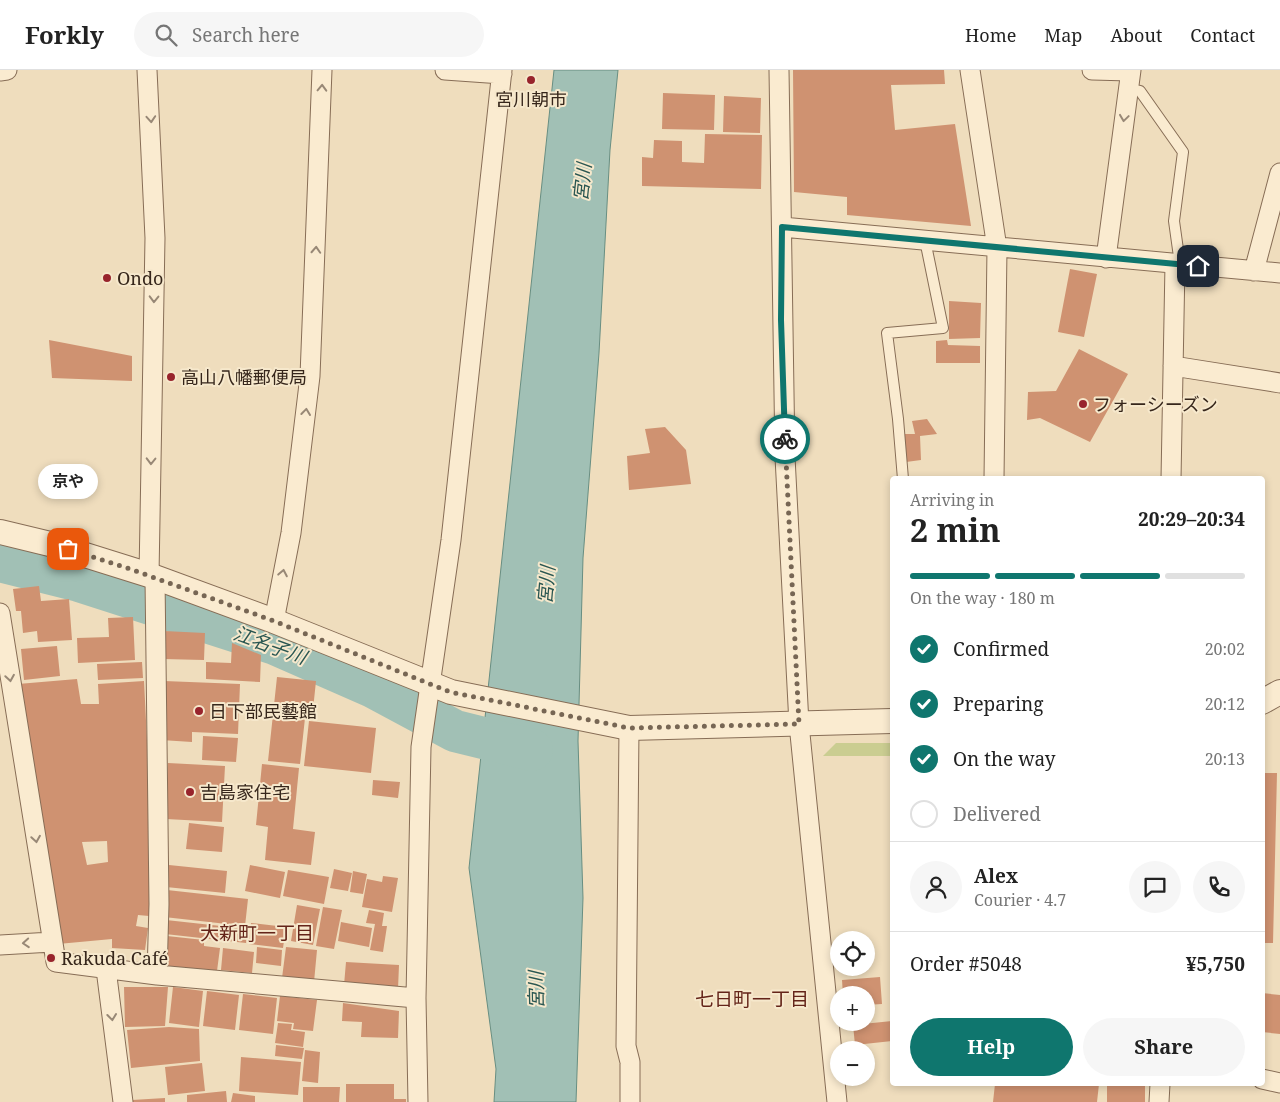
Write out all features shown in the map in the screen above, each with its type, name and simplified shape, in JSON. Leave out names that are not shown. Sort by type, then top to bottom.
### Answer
[{"type":"street","points":[[0,71],[7,70]]},
{"type":"street","points":[[147,70],[155,238],[153,581],[156,626],[159,904],[157,975]]},
{"type":"street","points":[[274,621],[291,533],[310,376],[322,70]]},
{"type":"street","points":[[418,1102],[416,998],[422,748],[436,692],[502,72],[445,70]]},
{"type":"street","points":[[779,70],[782,227],[781,320],[785,457],[799,724],[837,1102]]},
{"type":"street","points":[[970,70],[997,248],[994,476]]},
{"type":"street","points":[[1092,70],[1130,77],[1106,258]]},
{"type":"street","points":[[1254,271],[1280,173]]},
{"type":"street","points":[[782,227],[1280,273]]},
{"type":"street","points":[[1171,476],[1177,264]]},
{"type":"street","points":[[1173,366],[1280,383]]},
{"type":"street","points":[[0,532],[85,554],[153,581],[274,621],[436,692],[620,727],[890,721]]},
{"type":"street","points":[[0,613],[56,962],[157,975],[416,998]]},
{"type":"street","points":[[1265,700],[1280,692]]},
{"type":"street","points":[[620,727],[626,1046],[630,1062],[630,1102]]},
{"type":"street","points":[[0,945],[52,942]]},
{"type":"street","points":[[106,969],[123,1102]]},
{"type":"street","points":[[1265,1080],[1280,1083]]},
{"type":"street","points":[[1159,1102],[1160,1086]]},
{"type":"lane","points":[[1130,77],[1183,152],[1174,221],[1177,264]]},
{"type":"lane","points":[[903,476],[898,419],[887,334],[943,328],[925,240]]},
{"type":"green space","points":[[836,743],[890,743],[890,756],[823,756]]},
{"type":"water","name":"宮川","points":[[554,70],[618,70],[610,150],[599,353],[583,558],[578,741],[583,898],[576,1102],[494,1102],[496,1069],[469,868]]},
{"type":"building","points":[[793,70],[944,70],[945,84],[891,85],[895,130],[955,124],[971,226],[847,215],[847,197],[794,192]]},
{"type":"building","points":[[663,93],[715,95],[714,130],[662,129]]},
{"type":"building","points":[[724,96],[761,98],[760,133],[723,132]]},
{"type":"building","points":[[705,134],[762,135],[761,189],[642,186],[642,157],[653,158],[654,140],[682,141],[682,162],[704,163]]},
{"type":"building","points":[[1070,269],[1097,274],[1084,337],[1058,332]]},
{"type":"building","points":[[949,301],[981,303],[980,338],[949,339]]},
{"type":"building","points":[[49,340],[132,356],[132,381],[52,378]]},
{"type":"building","points":[[947,340],[948,345],[980,346],[980,363],[936,363],[936,341]]},
{"type":"building","name":"フォーシーズン","points":[[1079,349],[1128,374],[1090,442],[1040,418],[1027,420],[1028,392],[1056,391]]},
{"type":"building","points":[[927,419],[937,434],[920,436],[921,460],[906,462],[903,434],[915,434],[912,421]]},
{"type":"building","points":[[665,427],[686,450],[691,484],[629,490],[627,456],[650,453],[645,429]]},
{"type":"building","points":[[39,586],[41,601],[69,599],[72,640],[38,642],[37,631],[23,633],[21,611],[16,611],[13,589]]},
{"type":"building","points":[[133,617],[135,660],[78,663],[77,638],[109,637],[108,618]]},
{"type":"building","points":[[164,631],[205,633],[204,660],[163,659]]},
{"type":"building","points":[[232,643],[261,655],[260,682],[206,679],[206,662],[231,663]]},
{"type":"building","points":[[57,646],[60,676],[24,680],[21,649]]},
{"type":"building","points":[[142,662],[143,678],[98,680],[97,664]]},
{"type":"building","points":[[277,677],[316,681],[312,719],[305,718],[300,764],[268,761]]},
{"type":"building","points":[[77,679],[81,704],[99,704],[98,684],[144,681],[153,860],[149,916],[138,915],[136,926],[148,928],[145,950],[112,948],[112,939],[58,944],[18,684]],"holes":[[[107,841],[108,862],[87,865],[82,842]]]},
{"type":"building","points":[[164,681],[240,684],[238,734],[192,732],[192,742],[161,740]]},
{"type":"building","points":[[309,721],[376,728],[371,773],[304,766]]},
{"type":"building","points":[[203,736],[238,738],[236,762],[202,760]]},
{"type":"building","points":[[168,763],[225,766],[222,822],[166,819]]},
{"type":"building","points":[[262,764],[299,768],[293,829],[315,832],[311,865],[265,860],[268,827],[256,825]]},
{"type":"building","points":[[1265,773],[1277,773],[1273,943],[1265,943]]},
{"type":"building","points":[[373,780],[400,782],[398,798],[372,795]]},
{"type":"building","points":[[189,823],[224,827],[222,852],[186,849]]},
{"type":"building","points":[[169,865],[227,871],[225,893],[166,887]]},
{"type":"building","points":[[250,865],[285,872],[280,898],[245,891]]},
{"type":"building","points":[[334,869],[352,873],[348,891],[330,888]]},
{"type":"building","points":[[288,870],[329,877],[324,904],[283,896]]},
{"type":"building","points":[[353,871],[367,874],[363,894],[350,892]]},
{"type":"building","points":[[383,876],[398,878],[392,912],[362,907],[367,879],[382,882]]},
{"type":"building","points":[[167,890],[248,899],[245,926],[164,917]]},
{"type":"building","points":[[297,905],[320,909],[313,945],[291,941]]},
{"type":"building","points":[[323,907],[342,910],[334,949],[316,946]]},
{"type":"building","points":[[369,910],[384,913],[382,926],[387,926],[383,952],[370,950],[375,924],[366,923]]},
{"type":"building","points":[[166,920],[248,929],[246,943],[165,934]]},
{"type":"building","points":[[341,922],[372,928],[369,947],[338,941]]},
{"type":"building","points":[[251,923],[286,927],[283,948],[249,944]]},
{"type":"building","points":[[167,936],[204,940],[204,946],[220,948],[217,971],[163,966]]},
{"type":"building","points":[[257,947],[282,950],[281,966],[256,963]]},
{"type":"building","points":[[286,947],[317,950],[314,982],[282,978]]},
{"type":"building","points":[[223,948],[254,952],[252,973],[221,970]]},
{"type":"building","points":[[346,962],[399,965],[398,989],[344,985]]},
{"type":"building","points":[[880,977],[882,1004],[875,1004],[875,986],[842,986],[842,980]]},
{"type":"building","points":[[124,987],[168,987],[165,1026],[125,1027]]},
{"type":"building","points":[[173,987],[203,991],[199,1027],[169,1023]]},
{"type":"building","points":[[207,991],[239,995],[235,1030],[203,1026]]},
{"type":"building","points":[[1265,993],[1280,995],[1280,1034],[1265,1032]]},
{"type":"building","points":[[243,994],[277,998],[273,1034],[239,1030]]},
{"type":"building","points":[[280,996],[317,1000],[313,1031],[293,1029],[294,1023],[277,1021]]},
{"type":"building","points":[[343,1003],[399,1011],[398,1038],[361,1037],[362,1022],[342,1021]]},
{"type":"building","points":[[890,1021],[890,1041],[875,1043],[875,1041],[855,1041],[854,1031],[875,1031],[875,1023]]},
{"type":"building","points":[[278,1023],[292,1024],[291,1030],[305,1032],[303,1047],[275,1043]]},
{"type":"building","points":[[169,1027],[199,1029],[200,1061],[131,1068],[127,1030]]},
{"type":"building","points":[[276,1045],[304,1048],[302,1059],[275,1056]]},
{"type":"building","points":[[305,1050],[320,1052],[318,1083],[302,1081]]},
{"type":"building","points":[[241,1057],[301,1062],[298,1095],[239,1091]]},
{"type":"building","points":[[202,1063],[205,1091],[168,1095],[165,1067]]},
{"type":"building","points":[[346,1084],[394,1084],[394,1099],[406,1099],[406,1102],[346,1102]]},
{"type":"building","points":[[995,1086],[1099,1086],[1097,1102],[993,1102]]},
{"type":"building","points":[[1107,1086],[1145,1086],[1145,1102],[1107,1102]]},
{"type":"building","points":[[303,1087],[340,1087],[339,1102],[303,1102]]},
{"type":"building","points":[[226,1091],[227,1102],[187,1102],[187,1095]]},
{"type":"building","points":[[233,1093],[255,1096],[255,1102],[231,1102]]},
{"type":"building","points":[[165,1098],[165,1102],[132,1102],[132,1100]]},
{"type":"waterway","name":"江名子川","points":[[0,561],[79,581],[275,644],[373,687],[455,731],[532,750]]},
{"type":"way so far","points":[[68,549],[133,570],[274,621],[450,692],[611,726],[629,728],[799,724],[785,439]]},
{"type":"place","name":"宮川朝市","points":[[531,80]]},
{"type":"place","name":"Ondo","points":[[107,278]]},
{"type":"place","name":"高山八幡郵便局","points":[[171,377]]},
{"type":"place","name":"フォーシーズン","points":[[1083,404]]},
{"type":"place","name":"京や","points":[[68,549]]},
{"type":"place","name":"日下部民藝館","points":[[199,711]]},
{"type":"place","name":"吉島家住宅","points":[[190,792]]},
{"type":"place","name":"Rakuda Café","points":[[51,958]]},
{"type":"district","name":"大新町一丁目","points":[[257,933]]},
{"type":"district","name":"七日町一丁目","points":[[752,999]]},
{"type":"route","points":[[785,439],[781,320],[782,227],[1198,266]]}]
